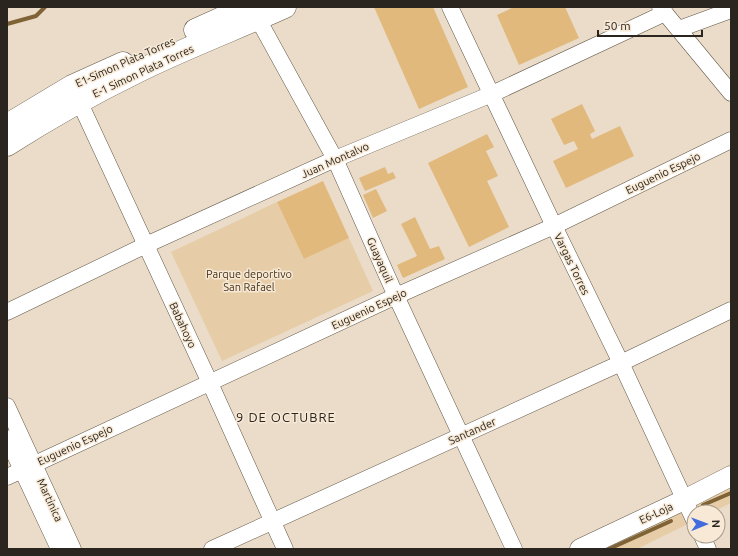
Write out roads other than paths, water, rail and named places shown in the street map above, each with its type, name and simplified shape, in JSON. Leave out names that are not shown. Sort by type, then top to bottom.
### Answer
[{"type":"highway","name":"E-1 Simon Plata Torres","points":[[7,145],[79,101],[252,13],[285,7]]},
{"type":"highway","name":"E1-Simon Plata Torres","points":[[7,125],[72,86],[252,13]]},
{"type":"main road","name":"E6-Loja","points":[[580,549],[731,476]]},
{"type":"street","name":"Vargas Torres","points":[[450,7],[621,363],[686,504]]},
{"type":"street","name":"Juan Montalvo","points":[[7,312],[146,245],[335,159],[492,94],[662,10]]},
{"type":"street","points":[[662,10],[731,93]]},
{"type":"street","points":[[679,29],[731,10]]},
{"type":"street","name":"Guayaquil","points":[[252,13],[335,159],[396,296],[514,549]]},
{"type":"street","name":"Babahoyo","points":[[79,101],[210,383],[285,549]]},
{"type":"street","name":"Euguenio Espejo","points":[[7,477],[396,296],[554,226],[731,140]]},
{"type":"street","name":"Santander","points":[[212,549],[461,437],[731,310]]},
{"type":"street","name":"Martinica","points":[[7,406],[58,549]]},
{"type":"street","name":"Martinica","points":[[7,438],[28,467],[72,549]]},
{"type":"waterway","points":[[7,24],[36,16],[45,7]]},
{"type":"waterway","points":[[705,504],[731,493]]},
{"type":"waterway","points":[[609,549],[671,521]]},
{"type":"district","name":"9 DE OCTUBRE","points":[[286,417]]},
{"type":"park label","name":"Parque deportivo San Rafael","points":[[249,280]]}]
